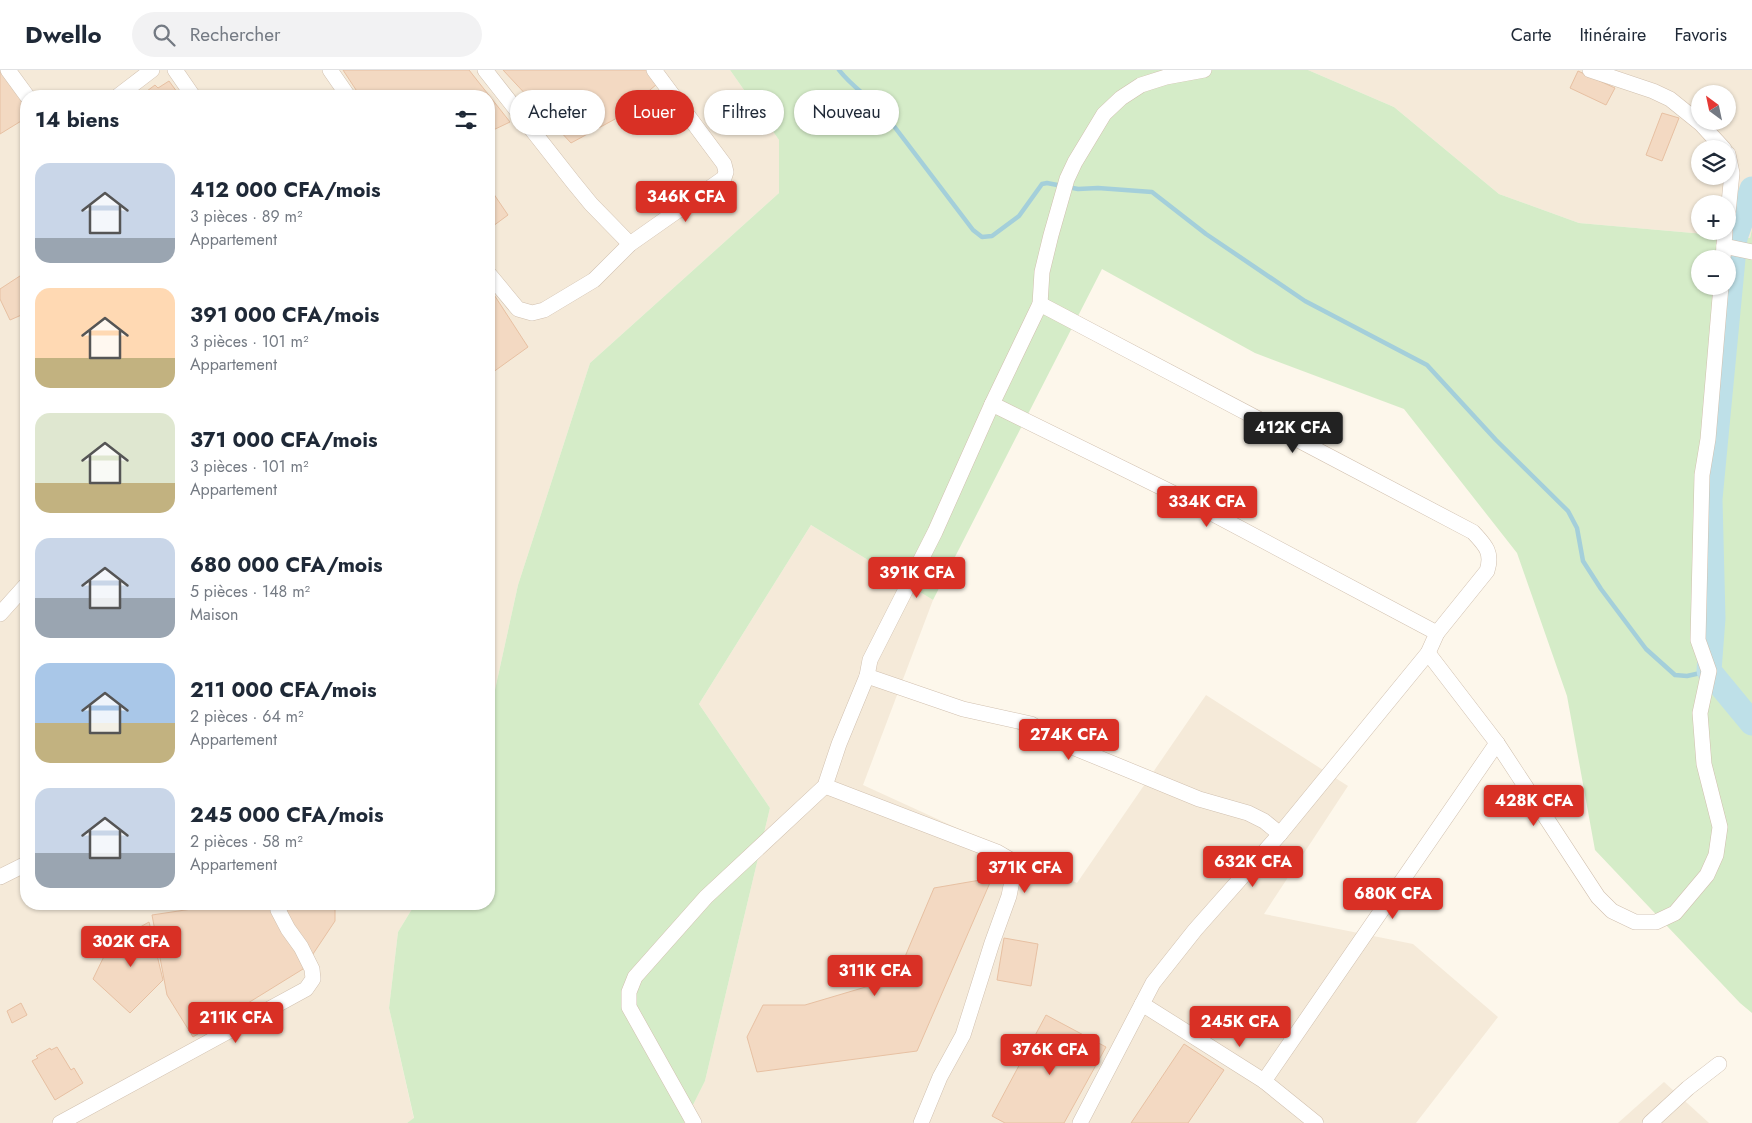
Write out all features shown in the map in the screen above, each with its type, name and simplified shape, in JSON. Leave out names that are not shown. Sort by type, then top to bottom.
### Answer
[{"type":"street","points":[[8,70],[23,90]]},
{"type":"street","points":[[126,90],[152,70]]},
{"type":"street","points":[[176,70],[189,90]]},
{"type":"street","points":[[330,70],[344,90]]},
{"type":"street","points":[[485,70],[579,190],[630,244]]},
{"type":"street","points":[[495,281],[518,309],[532,313],[544,310],[594,280],[630,244],[724,178],[726,172],[724,164],[654,70]]},
{"type":"street","points":[[694,1123],[629,1007],[629,992],[635,977],[706,897],[825,786],[839,744],[867,676],[870,660],[876,645],[935,532],[992,404],[1040,304],[1042,272],[1067,179],[1104,114],[1121,98],[1141,85],[1166,76],[1204,70]]},
{"type":"street","points":[[1590,70],[1653,91],[1670,100],[1701,124],[1716,140]]},
{"type":"street","points":[[1724,245],[1752,252]]},
{"type":"street","points":[[1428,653],[1497,743],[1598,897],[1612,911],[1635,922],[1656,922],[1675,914],[1707,875],[1716,855],[1720,827],[1704,764],[1700,713],[1709,671],[1698,640],[1702,475],[1708,439],[1719,295]]},
{"type":"street","points":[[1040,304],[1473,532],[1486,546],[1490,560],[1487,571],[1436,633],[1428,653],[1280,834],[1195,930],[1153,983],[1080,1123]]},
{"type":"street","points":[[992,404],[1185,499],[1436,633]]},
{"type":"street","points":[[0,614],[20,592]]},
{"type":"street","points":[[867,676],[963,709],[1031,724],[1065,744],[1190,795],[1248,813],[1264,821],[1280,834]]},
{"type":"street","points":[[1264,1081],[1497,743]]},
{"type":"street","points":[[825,786],[997,852],[1009,859],[1014,871],[1009,896],[963,1035],[940,1078],[921,1123]]},
{"type":"street","points":[[0,877],[20,867]]},
{"type":"street","points":[[60,1123],[306,989],[313,979],[312,969],[302,947],[288,929],[278,910]]},
{"type":"street","points":[[1142,1004],[1264,1081],[1316,1123]]},
{"type":"street","points":[[1650,1123],[1688,1088],[1720,1064]]},
{"type":"shaded area","points":[[0,70],[730,70],[744,90],[704,90],[704,135],[776,135],[779,140],[779,193],[590,363],[518,585],[495,690],[495,90],[20,90],[20,910],[411,910],[398,932],[389,1008],[414,1119],[407,1123],[0,1123]]},
{"type":"shaded area","points":[[1308,70],[1752,70],[1752,229],[1750,238],[1736,237],[1736,195],[1691,195],[1691,233],[1579,223],[1499,194],[1394,107]]},
{"type":"shaded area","points":[[811,525],[933,600],[863,785],[1077,883],[1206,695],[1348,786],[1264,914],[1413,944],[1498,1017],[1416,1123],[684,1123],[705,1081],[770,808],[699,704]]},
{"type":"shaded area","points":[[1664,1082],[1709,1123],[1618,1123]]},
{"type":"green space","points":[[730,70],[1308,70],[1394,107],[1499,194],[1579,223],[1691,233],[1691,240],[1736,240],[1736,237],[1750,238],[1752,229],[1752,1013],[1740,1003],[1595,850],[1567,696],[1517,553],[1404,409],[1255,353],[1102,269],[933,600],[811,525],[699,704],[770,808],[705,1081],[684,1123],[407,1123],[414,1118],[389,1008],[398,932],[411,910],[495,910],[495,690],[518,585],[590,363],[779,193],[779,140],[776,135],[784,135],[784,90],[744,90]]},
{"type":"building","points":[[0,70],[4,70],[20,96],[20,122],[0,134]]},
{"type":"building","points":[[343,70],[469,70],[485,90],[356,90]]},
{"type":"building","points":[[503,70],[648,70],[657,84],[650,90],[615,90],[615,119],[605,125],[605,90],[522,90]]},
{"type":"building","points":[[1578,71],[1615,88],[1606,105],[1570,88]]},
{"type":"building","points":[[169,81],[176,90],[148,90],[155,85],[158,88]]},
{"type":"building","points":[[495,103],[510,122],[495,129]]},
{"type":"building","points":[[1662,113],[1679,118],[1662,161],[1646,155]]},
{"type":"building","points":[[564,135],[586,135],[571,143]]},
{"type":"building","points":[[495,196],[508,215],[495,225]]},
{"type":"building","points":[[20,276],[20,316],[10,320],[0,299],[0,289]]},
{"type":"building","points":[[495,296],[528,347],[495,371]]},
{"type":"building","points":[[992,878],[917,1051],[757,1072],[747,1037],[763,1005],[805,1005],[896,978],[934,888]]},
{"type":"building","points":[[185,910],[335,910],[335,921],[303,969],[193,1037],[167,995],[152,915]]},
{"type":"building","points":[[149,922],[163,980],[130,1013],[93,979],[110,944]]},
{"type":"building","points":[[1004,938],[1038,944],[1031,986],[997,980]]},
{"type":"building","points":[[21,1003],[27,1015],[12,1023],[7,1011]]},
{"type":"building","points":[[1046,1015],[1106,1047],[1064,1123],[1005,1123],[992,1116]]},
{"type":"building","points":[[1184,1044],[1224,1070],[1188,1123],[1131,1123]]},
{"type":"building","points":[[57,1047],[71,1070],[74,1068],[83,1083],[55,1100],[32,1061],[38,1058],[36,1056],[50,1048],[51,1050]]},
{"type":"waterway","points":[[839,70],[884,113],[973,230],[982,237],[992,236],[1019,216],[1042,184],[1047,183],[1078,189],[1098,188],[1152,192],[1206,234],[1305,301],[1427,365],[1496,440],[1568,511],[1577,528],[1583,561],[1601,589],[1646,649],[1675,675],[1687,676],[1705,672]]},
{"type":"waterway","points":[[1752,189],[1735,238],[1710,499],[1713,618],[1709,671],[1752,723]]}]
